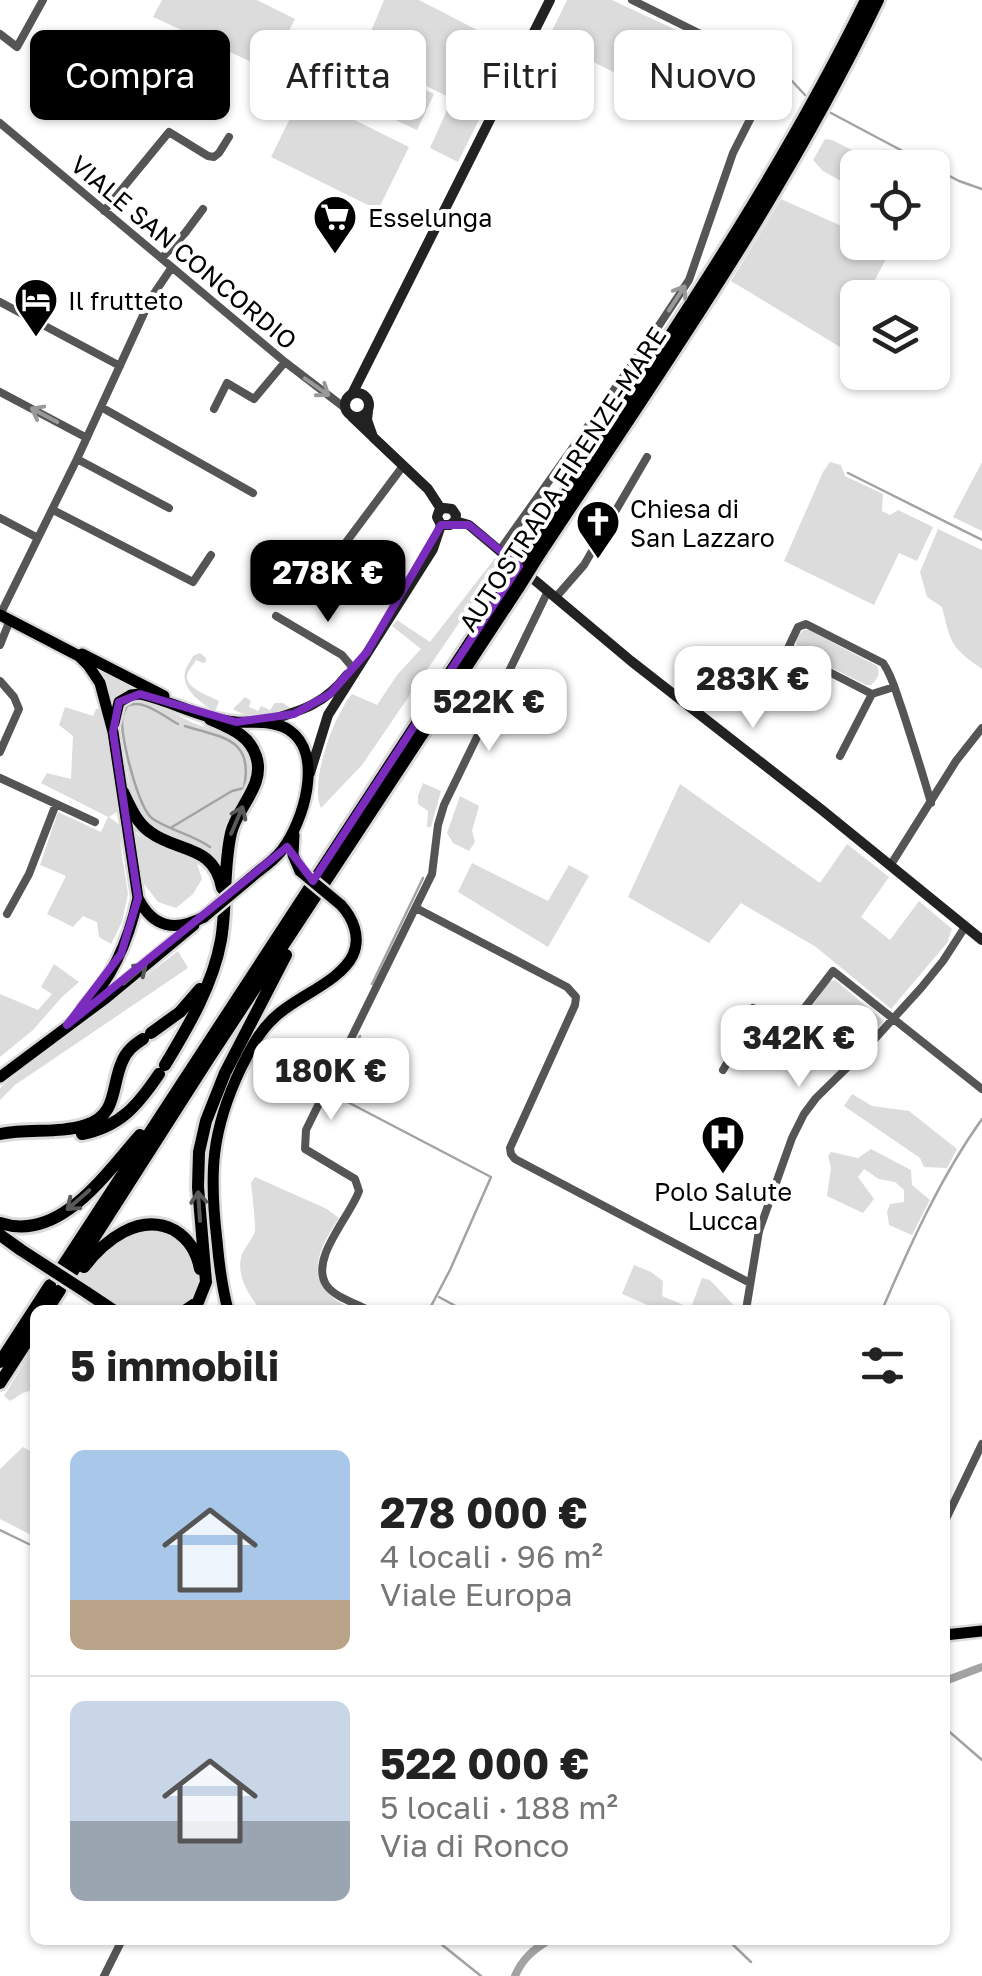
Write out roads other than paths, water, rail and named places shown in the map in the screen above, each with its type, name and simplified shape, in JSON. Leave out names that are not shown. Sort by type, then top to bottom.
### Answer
[{"type":"highway","name":"AUTOSTRADA FIRENZE-MARE","points":[[533,555],[763,191],[866,0]]},
{"type":"highway","name":"AUTOSTRADA FIRENZE-MARE","points":[[70,1273],[168,1102],[782,180],[878,0]]},
{"type":"highway","name":"AUTOSTRADA FIRENZE-MARE","points":[[70,1273],[514,584]]},
{"type":"highway","points":[[0,1142],[82,1134],[118,1122],[162,1070],[188,1027],[220,944],[231,834],[254,786],[258,766],[246,738],[210,719]]},
{"type":"highway","points":[[123,792],[135,816],[150,832],[208,860],[220,878],[224,916]]},
{"type":"highway","points":[[194,1305],[206,1282],[198,1186],[199,1152],[206,1121],[225,1073],[314,899]]},
{"type":"highway","points":[[0,1134],[76,1128],[99,1119],[111,1106],[122,1060],[180,1012],[208,980]]},
{"type":"highway","points":[[0,1222],[28,1226],[62,1213],[99,1181],[168,1102]]},
{"type":"highway","points":[[70,1273],[118,1235],[140,1226],[164,1226],[189,1242],[198,1262],[199,1283],[189,1305]]},
{"type":"highway","points":[[0,1236],[19,1253],[103,1305]]},
{"type":"highway","points":[[0,1245],[19,1253]]},
{"type":"highway","points":[[45,1305],[58,1289],[50,1305]]},
{"type":"highway","points":[[84,1295],[96,1305]]},
{"type":"highway","points":[[0,1362],[30,1324]]},
{"type":"highway","points":[[0,1383],[30,1337]]},
{"type":"main road","points":[[368,410],[362,416],[348,412],[347,398],[358,394],[366,381],[378,343],[550,0]]},
{"type":"main road","points":[[358,394],[369,402],[367,420],[373,437]]},
{"type":"main road","name":"VIALE SAN CONCORDIO","points":[[348,412],[428,489],[441,509],[452,510],[455,520],[470,525],[619,651],[982,940]]},
{"type":"main road","points":[[0,1077],[106,998],[278,854],[294,830],[328,715],[433,549],[441,525],[437,517],[441,509]]},
{"type":"main road","points":[[441,525],[448,526],[455,520]]},
{"type":"main road","points":[[3,617],[103,663],[182,708]]},
{"type":"main road","points":[[67,1025],[102,988],[121,954],[138,898],[113,732],[96,677],[88,664],[69,649]]},
{"type":"main road","points":[[263,722],[316,704],[367,652]]},
{"type":"main road","points":[[113,732],[117,706],[131,695],[144,695],[210,719],[263,722],[284,727],[299,739],[307,759],[308,778]]},
{"type":"main road","points":[[294,830],[293,856],[300,871]]},
{"type":"main road","points":[[227,1305],[212,1197],[212,1161],[230,1093],[267,1025],[340,971],[352,955],[356,938],[342,905],[300,871],[282,865],[263,869]]},
{"type":"main road","points":[[138,898],[148,915],[161,924],[181,926],[202,918]]},
{"type":"main road","points":[[950,1634],[982,1630]]},
{"type":"street","points":[[0,34],[16,47],[43,0]]},
{"type":"street","points":[[500,550],[689,280],[733,153],[772,76],[764,66],[632,0]]},
{"type":"street","name":"VIALE SAN CONCORDIO","points":[[0,123],[348,412]]},
{"type":"street","points":[[104,211],[169,132],[214,157],[229,138]]},
{"type":"street","points":[[162,258],[203,209]]},
{"type":"street","points":[[0,645],[3,617],[38,538],[151,298],[172,267]]},
{"type":"street","points":[[0,302],[120,366]]},
{"type":"street","points":[[214,409],[227,383],[254,399],[285,362]]},
{"type":"street","points":[[0,392],[87,438]]},
{"type":"street","points":[[101,407],[252,493]]},
{"type":"street","points":[[359,1305],[330,1288],[322,1268],[323,1257],[358,1196],[358,1186],[355,1179],[305,1148],[306,1130],[432,874],[444,805],[552,594],[584,565],[647,458]]},
{"type":"street","points":[[78,460],[169,508]]},
{"type":"street","points":[[335,557],[404,466]]},
{"type":"street","points":[[53,510],[193,582],[211,555]]},
{"type":"street","points":[[0,518],[38,538]]},
{"type":"street","points":[[276,616],[342,655],[353,668]]},
{"type":"street","points":[[894,688],[872,694],[794,653],[789,646],[798,626],[806,624],[888,670],[918,755],[931,802]]},
{"type":"street","points":[[0,681],[19,709],[0,752]]},
{"type":"street","points":[[840,756],[872,694]]},
{"type":"street","points":[[890,866],[956,761],[982,728]]},
{"type":"street","points":[[0,778],[95,822]]},
{"type":"street","points":[[7,914],[29,874],[56,804]]},
{"type":"street","points":[[416,908],[567,987],[576,997],[510,1148],[515,1159],[750,1284]]},
{"type":"street","points":[[747,1305],[762,1221],[804,1114],[943,962],[965,927]]},
{"type":"street","points":[[787,1030],[752,1008],[742,1026],[776,1045],[834,971],[982,1090]]},
{"type":"street","points":[[723,1070],[747,1029]]},
{"type":"street","points":[[950,1511],[982,1444]]},
{"type":"street","points":[[104,1976],[120,1945]]},
{"type":"waterway","points":[[792,81],[805,95]]},
{"type":"waterway","points":[[831,113],[959,181],[982,189]]},
{"type":"waterway","points":[[848,473],[982,540]]},
{"type":"waterway","points":[[178,724],[146,706],[127,706],[122,721],[132,773],[153,819],[210,847]]},
{"type":"waterway","points":[[172,827],[232,791],[244,788],[246,771],[240,750],[223,738],[185,726]]},
{"type":"waterway","points":[[372,984],[423,878]]},
{"type":"waterway","points":[[360,1036],[341,1077],[338,1097],[491,1177],[432,1305]]},
{"type":"waterway","points":[[884,1305],[940,1187],[982,1119]]},
{"type":"waterway","points":[[439,1297],[454,1305]]},
{"type":"waterway","points":[[0,1530],[30,1545]]},
{"type":"waterway","points":[[950,1679],[982,1667]]},
{"type":"waterway","points":[[950,1732],[982,1760]]},
{"type":"waterway","points":[[442,1945],[481,1976]]},
{"type":"waterway","points":[[515,1976],[521,1964],[541,1945]]},
{"type":"waterway","points":[[733,1945],[751,1962]]},
{"type":"place","name":"Esselunga","points":[[335,255]]},
{"type":"place","name":"Il frutteto","points":[[36,338]]},
{"type":"place","name":"Chiesa di San Lazzaro","points":[[598,560]]},
{"type":"place","name":"Polo Salute Lucca","points":[[723,1175]]}]
